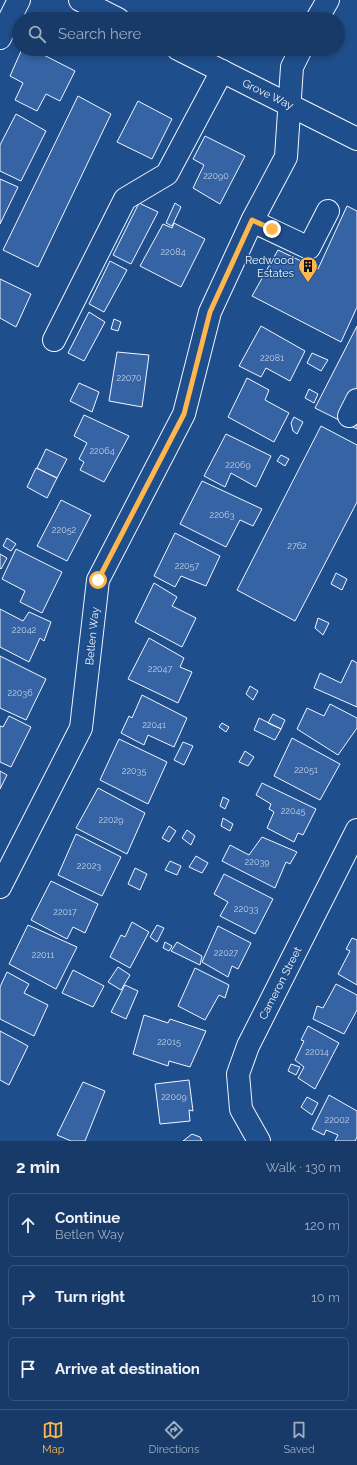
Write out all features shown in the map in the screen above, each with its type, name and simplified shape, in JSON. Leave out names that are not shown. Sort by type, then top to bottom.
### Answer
[{"type":"street","points":[[13,12],[19,0]]},
{"type":"street","points":[[80,0],[104,12]]},
{"type":"street","points":[[321,12],[328,0]]},
{"type":"street","points":[[0,38],[12,14]]},
{"type":"street","name":"Grove Way","points":[[192,56],[357,139]]},
{"type":"street","name":"Betlen Way","points":[[0,887],[81,728],[98,580],[184,414],[210,312],[252,220],[286,158],[292,67],[297,56]]},
{"type":"street","points":[[54,340],[125,199],[166,174],[222,71]]},
{"type":"street","points":[[252,220],[308,248],[328,211]]},
{"type":"street","name":"Cameron Street","points":[[259,1141],[241,1109],[238,1074],[248,1046],[357,830]]},
{"type":"building","points":[[19,56],[46,56],[75,71],[60,101],[46,94],[37,111],[15,100],[23,83],[10,76]]},
{"type":"building","points":[[78,96],[111,114],[38,267],[3,250]]},
{"type":"building","points":[[138,101],[172,119],[152,159],[117,142]]},
{"type":"building","points":[[16,114],[46,131],[21,181],[0,171],[0,145]]},
{"type":"building","points":[[205,136],[245,156],[220,204],[193,188],[204,165],[193,159]]},
{"type":"building","points":[[0,179],[18,187],[0,224]]},
{"type":"building","points":[[139,203],[158,212],[131,264],[113,255]]},
{"type":"building","points":[[175,203],[181,207],[172,226],[166,223]]},
{"type":"building","name":"Redwood Estates","points":[[347,206],[357,211],[357,307],[341,342],[252,296],[278,250],[318,269]]},
{"type":"building","points":[[174,223],[205,239],[181,287],[140,266],[163,224],[172,228]]},
{"type":"building","points":[[110,261],[127,270],[104,312],[89,304]]},
{"type":"building","points":[[0,279],[31,294],[16,327],[0,318]]},
{"type":"building","points":[[89,312],[105,322],[84,361],[68,353]]},
{"type":"building","points":[[114,319],[121,322],[118,331],[111,329]]},
{"type":"building","points":[[261,326],[305,351],[290,381],[266,368],[261,377],[239,366]]},
{"type":"building","points":[[357,326],[357,429],[315,408]]},
{"type":"building","points":[[117,352],[149,355],[142,407],[109,401]]},
{"type":"building","points":[[312,353],[328,360],[321,371],[307,363]]},
{"type":"building","points":[[247,378],[269,390],[265,400],[289,413],[274,442],[228,417]]},
{"type":"building","points":[[79,383],[99,392],[92,412],[70,401]]},
{"type":"building","points":[[309,389],[318,394],[314,403],[305,398]]},
{"type":"building","points":[[84,415],[129,436],[104,482],[80,470],[84,462],[79,459],[87,443],[74,436]]},
{"type":"building","points":[[294,417],[303,422],[297,434],[293,431],[291,423]]},
{"type":"building","points":[[321,426],[357,445],[357,502],[295,621],[237,590]]},
{"type":"building","points":[[226,434],[271,456],[256,487],[231,473],[225,487],[204,476]]},
{"type":"building","points":[[46,449],[67,459],[57,478],[37,468]]},
{"type":"building","points":[[281,455],[289,459],[285,466],[277,461]]},
{"type":"building","points":[[36,468],[57,478],[47,498],[27,487]]},
{"type":"building","points":[[202,481],[262,509],[253,526],[240,520],[226,547],[180,524]]},
{"type":"building","points":[[61,500],[91,515],[67,561],[37,546]]},
{"type":"building","points":[[175,533],[220,556],[206,586],[181,576],[175,587],[154,576]]},
{"type":"building","points":[[7,538],[16,544],[11,551],[3,546]]},
{"type":"building","points":[[16,549],[62,572],[42,613],[20,602],[25,591],[2,579]]},
{"type":"building","points":[[0,554],[7,558],[1,569],[0,568]]},
{"type":"building","points":[[336,573],[347,579],[342,590],[331,584]]},
{"type":"building","points":[[154,583],[177,597],[172,606],[196,618],[182,647],[135,622]]},
{"type":"building","points":[[0,609],[23,621],[29,612],[51,622],[44,641],[40,638],[29,662],[0,647]]},
{"type":"building","points":[[318,618],[329,623],[323,635],[315,628]]},
{"type":"building","points":[[149,638],[184,658],[180,667],[192,672],[178,703],[128,679]]},
{"type":"building","points":[[0,656],[46,679],[26,720],[0,708]]},
{"type":"building","points":[[352,660],[357,663],[357,707],[314,688],[320,673],[341,683]]},
{"type":"building","points":[[250,686],[258,691],[253,700],[246,694]]},
{"type":"building","points":[[142,695],[187,718],[174,747],[148,735],[144,745],[121,733],[129,716],[132,718]]},
{"type":"building","points":[[330,704],[357,718],[357,728],[338,755],[297,729],[307,708],[324,716]]},
{"type":"building","points":[[273,714],[285,720],[281,729],[268,723]]},
{"type":"building","points":[[9,716],[31,727],[11,767],[0,762],[0,726],[3,727]]},
{"type":"building","points":[[259,718],[281,729],[275,740],[254,730]]},
{"type":"building","points":[[222,723],[229,727],[226,732],[219,727]]},
{"type":"building","points":[[292,738],[340,764],[320,800],[274,776]]},
{"type":"building","points":[[119,739],[167,762],[148,804],[100,780]]},
{"type":"building","points":[[183,742],[193,746],[184,765],[174,760]]},
{"type":"building","points":[[245,751],[254,757],[248,766],[239,762]]},
{"type":"building","points":[[0,771],[7,775],[0,789]]},
{"type":"building","points":[[262,783],[316,809],[303,835],[298,833],[294,842],[267,828],[274,812],[269,809],[271,804],[256,795]]},
{"type":"building","points":[[98,788],[145,813],[127,854],[76,828]]},
{"type":"building","points":[[223,797],[229,800],[225,809],[220,806]]},
{"type":"building","points":[[223,818],[233,824],[230,831],[221,826]]},
{"type":"building","points":[[169,826],[176,831],[169,842],[162,838]]},
{"type":"building","points":[[187,830],[195,836],[191,845],[182,838]]},
{"type":"building","points":[[76,834],[121,857],[102,896],[58,875]]},
{"type":"building","points":[[262,837],[297,852],[290,864],[286,862],[275,888],[222,861],[230,845],[249,855]]},
{"type":"building","points":[[196,856],[208,863],[202,873],[189,867]]},
{"type":"building","points":[[170,861],[181,866],[177,875],[165,870]]},
{"type":"building","points":[[135,868],[147,874],[140,890],[128,884]]},
{"type":"building","points":[[224,874],[273,899],[255,934],[220,916],[228,902],[214,894]]},
{"type":"building","points":[[51,881],[98,904],[85,933],[73,927],[67,939],[31,920]]},
{"type":"building","points":[[132,922],[149,932],[130,968],[110,957],[121,935],[125,937]]},
{"type":"building","points":[[28,925],[77,947],[56,989],[9,964]]},
{"type":"building","points":[[157,925],[164,928],[157,942],[150,937]]},
{"type":"building","points":[[218,926],[251,943],[238,969],[232,966],[228,977],[202,962]]},
{"type":"building","points":[[352,938],[357,940],[357,985],[338,974],[350,951],[346,949]]},
{"type":"building","points":[[165,942],[172,946],[169,951],[163,948]]},
{"type":"building","points":[[177,942],[202,956],[200,965],[171,951]]},
{"type":"building","points":[[118,967],[130,975],[121,990],[108,982]]},
{"type":"building","points":[[195,968],[229,985],[225,998],[219,995],[205,1020],[178,1006]]},
{"type":"building","points":[[73,970],[104,986],[93,1007],[62,993]]},
{"type":"building","points":[[7,972],[29,984],[24,993],[48,1005],[34,1036],[0,1019],[0,987]]},
{"type":"building","points":[[336,984],[357,995],[357,1010],[344,1034],[313,1019],[317,1006],[323,1008]]},
{"type":"building","points":[[125,985],[138,991],[126,1019],[111,1012]]},
{"type":"building","points":[[144,1015],[168,1023],[170,1019],[206,1031],[190,1067],[169,1061],[168,1066],[133,1054]]},
{"type":"building","points":[[308,1026],[339,1043],[315,1089],[298,1078],[304,1067],[295,1060],[304,1041],[301,1040]]},
{"type":"building","points":[[0,1031],[28,1046],[9,1085],[0,1080]]},
{"type":"building","points":[[291,1064],[300,1067],[296,1075],[288,1071]]},
{"type":"building","points":[[189,1080],[193,1111],[189,1110],[190,1121],[160,1124],[155,1084]]},
{"type":"building","points":[[83,1082],[105,1091],[85,1141],[71,1141],[57,1135]]},
{"type":"building","points":[[329,1095],[357,1111],[357,1137],[355,1141],[335,1141],[338,1135],[326,1130],[324,1135],[312,1129]]},
{"type":"building","points":[[307,1097],[318,1103],[312,1115],[301,1107]]},
{"type":"building","points":[[192,1134],[200,1137],[202,1141],[183,1141]]},
{"type":"place","name":"Redwood Estates","points":[[308,283]]},
{"type":"route","points":[[98,580],[184,414],[210,312],[252,220],[272,229]]}]
